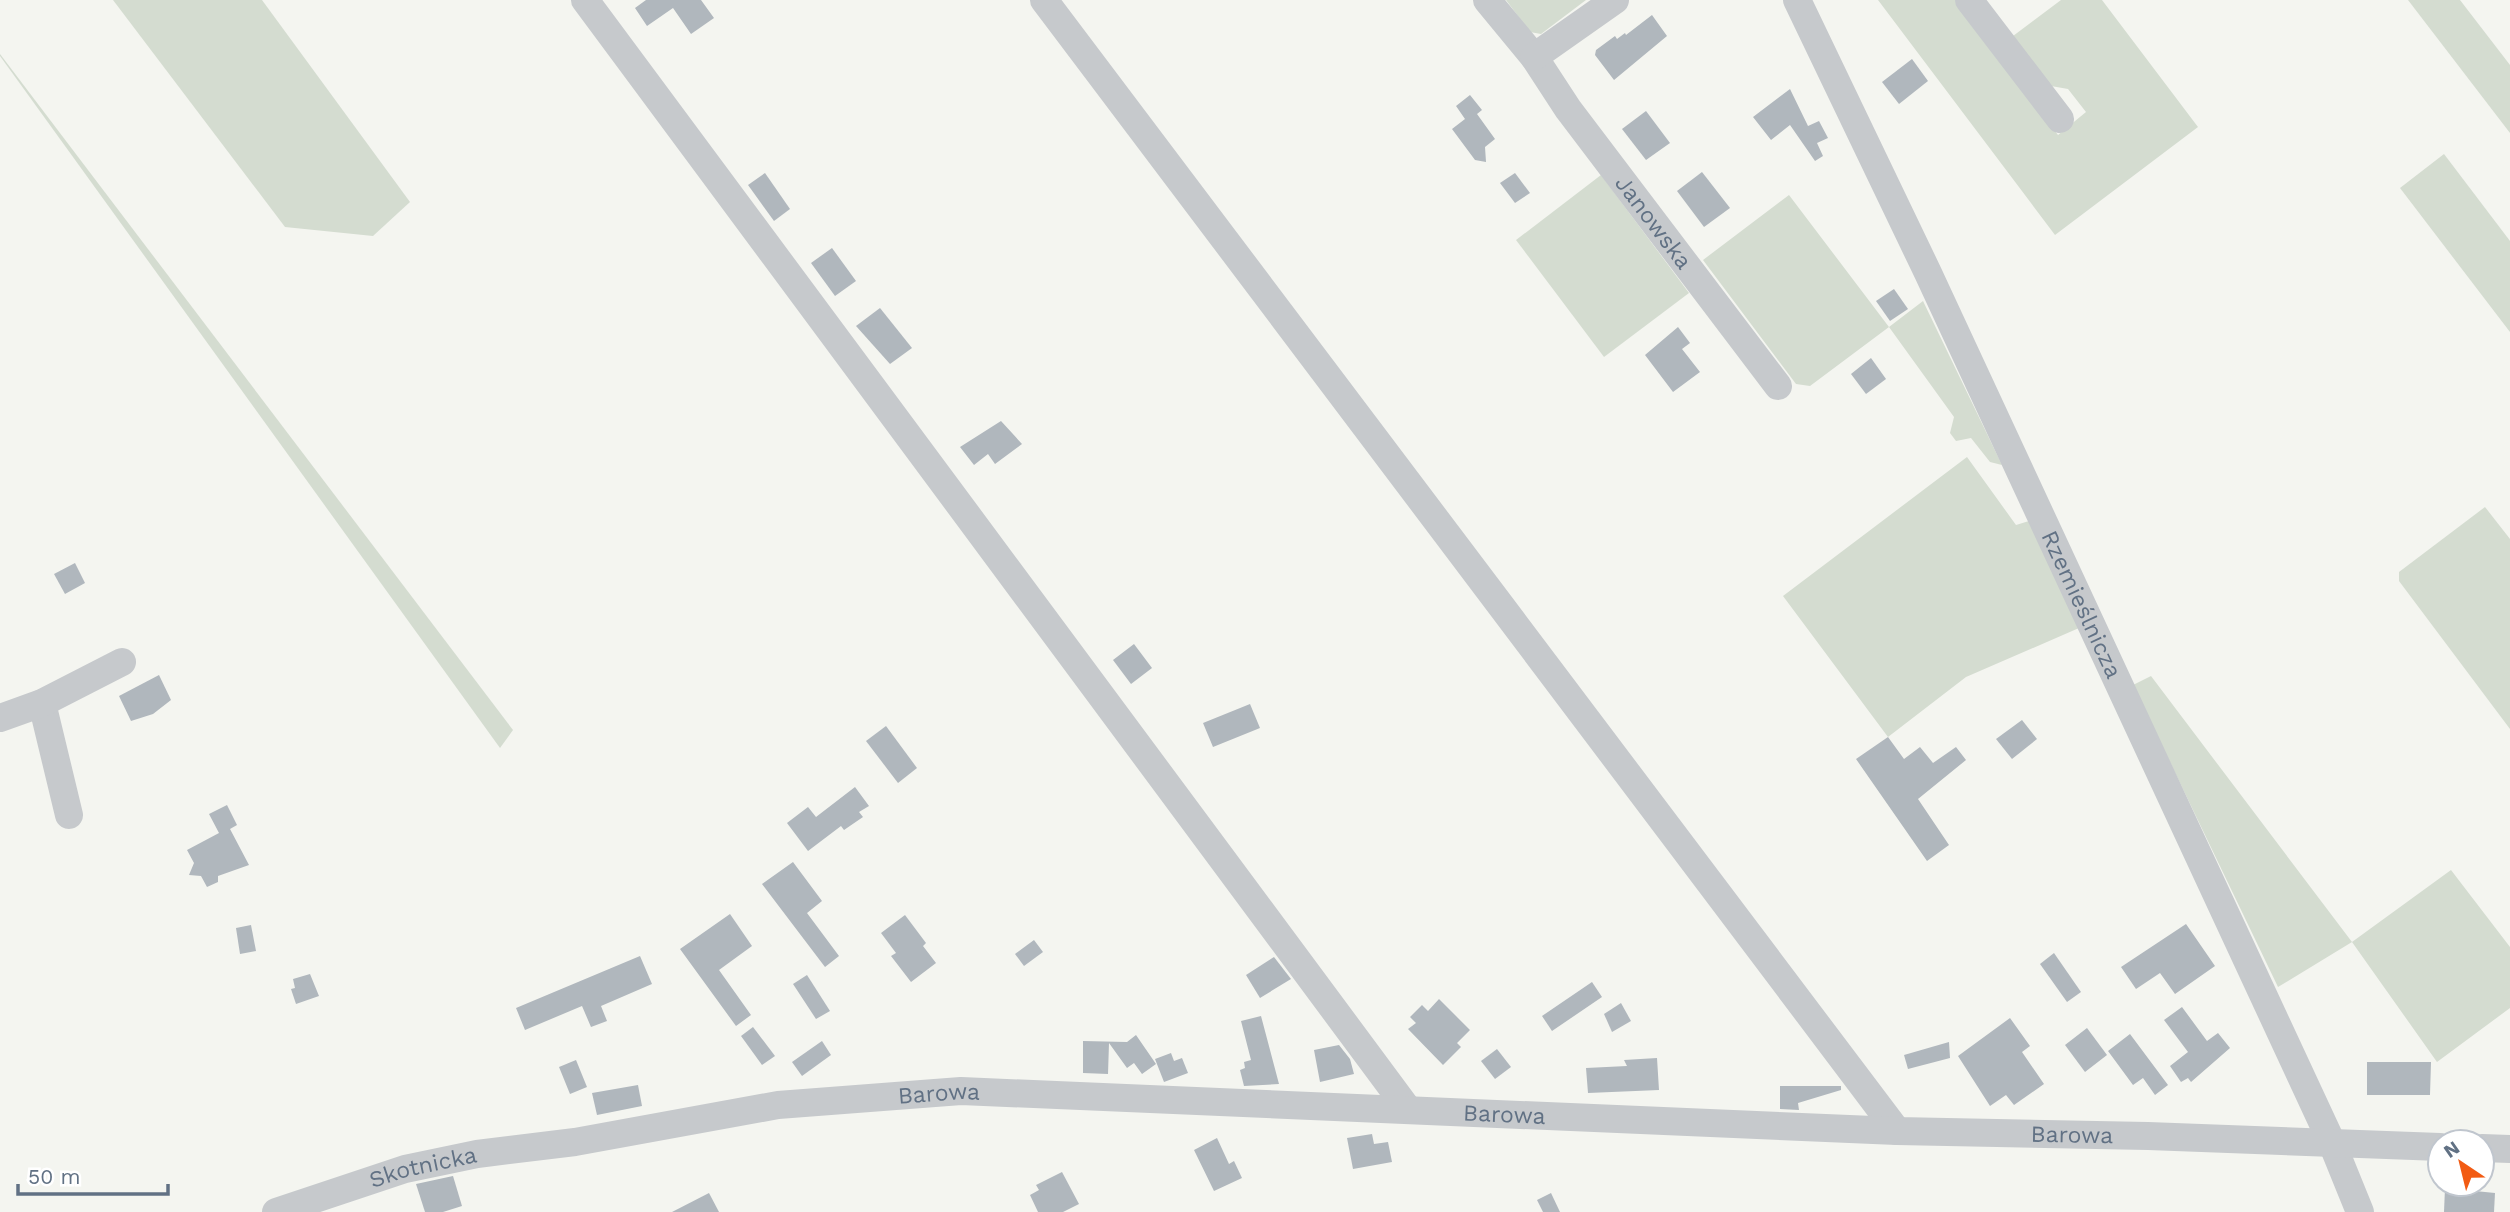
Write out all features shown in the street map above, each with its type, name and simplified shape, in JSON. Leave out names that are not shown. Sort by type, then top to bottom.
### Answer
[{"type":"street","points":[[585,0],[1407,1108]]},
{"type":"street","points":[[1044,0],[1897,1131]]},
{"type":"street","name":"Janowska","points":[[1487,0],[1534,57],[1568,109],[1778,386]]},
{"type":"street","points":[[1534,57],[1615,0]]},
{"type":"street","name":"Rzemieślnicza","points":[[1797,0],[1934,285],[2332,1143],[2360,1212]]},
{"type":"street","points":[[1969,0],[2060,119]]},
{"type":"street","points":[[0,718],[42,703],[122,662]]},
{"type":"street","points":[[42,703],[69,815]]},
{"type":"street","name":"Barowa","points":[[575,1142],[778,1105],[961,1091],[1897,1131],[2426,1146]]},
{"type":"street","name":"Skotnicka","points":[[275,1212],[405,1169],[477,1154],[575,1142]]},
{"type":"shaded area","points":[[113,0],[262,0],[410,202],[373,236],[285,227]]},
{"type":"shaded area","points":[[1506,0],[1586,0],[1541,34],[1530,32]]},
{"type":"shaded area","points":[[1878,0],[1955,0],[2058,135],[2086,112],[2068,89],[2051,86],[2013,36],[2061,0],[2102,0],[2198,127],[2055,235]]},
{"type":"shaded area","points":[[2408,0],[2460,0],[2510,65],[2510,133]]},
{"type":"shaded area","points":[[0,56],[513,730],[500,748]]},
{"type":"shaded area","points":[[2444,154],[2510,241],[2510,332],[2400,188]]},
{"type":"shaded area","points":[[1601,175],[1689,293],[1604,357],[1516,240]]},
{"type":"shaded area","points":[[1789,195],[1889,327],[1810,386],[1796,384],[1703,260]]},
{"type":"shaded area","points":[[1923,301],[2002,465],[1990,462],[1971,438],[1956,441],[1950,433],[1954,417],[1889,327]]},
{"type":"shaded area","points":[[1967,457],[2016,525],[2029,521],[2079,628],[1966,677],[1888,737],[1783,596]]},
{"type":"shaded area","points":[[2485,507],[2510,539],[2510,729],[2399,581],[2399,572]]},
{"type":"shaded area","points":[[2151,676],[2352,942],[2278,987],[2133,685]]},
{"type":"shaded area","points":[[2451,870],[2510,947],[2510,1008],[2437,1062],[2352,942]]},
{"type":"building","points":[[646,0],[701,0],[714,18],[691,34],[673,8],[647,26],[635,8]]},
{"type":"building","points":[[1652,15],[1667,36],[1614,80],[1595,55],[1596,50],[1615,36],[1617,39],[1625,33],[1626,35]]},
{"type":"building","points":[[1912,59],[1928,81],[1899,104],[1882,82]]},
{"type":"building","points":[[1790,89],[1808,126],[1819,121],[1828,138],[1817,143],[1823,156],[1815,161],[1790,125],[1771,140],[1753,117]]},
{"type":"building","points":[[1470,95],[1482,110],[1477,114],[1495,139],[1485,147],[1486,162],[1475,160],[1452,129],[1465,119],[1456,106]]},
{"type":"building","points":[[1646,111],[1670,143],[1646,160],[1622,129]]},
{"type":"building","points":[[1702,172],[1730,208],[1704,227],[1677,191]]},
{"type":"building","points":[[765,173],[790,209],[774,221],[748,185]]},
{"type":"building","points":[[1515,173],[1530,193],[1515,203],[1500,183]]},
{"type":"building","points":[[832,248],[856,281],[835,296],[811,263]]},
{"type":"building","points":[[1894,289],[1908,309],[1890,321],[1876,301]]},
{"type":"building","points":[[880,308],[912,348],[890,364],[856,326]]},
{"type":"building","points":[[1678,327],[1690,343],[1682,349],[1700,372],[1673,392],[1645,355]]},
{"type":"building","points":[[1871,358],[1886,379],[1866,394],[1851,374]]},
{"type":"building","points":[[1001,421],[1022,444],[995,464],[988,454],[974,465],[960,447]]},
{"type":"building","points":[[75,563],[85,583],[65,594],[54,574]]},
{"type":"building","points":[[1134,644],[1152,668],[1131,684],[1113,660]]},
{"type":"building","points":[[159,675],[171,700],[153,714],[131,721],[119,696]]},
{"type":"building","points":[[1250,704],[1260,728],[1213,747],[1203,723]]},
{"type":"building","points":[[2022,720],[2037,739],[2012,759],[1996,739]]},
{"type":"building","points":[[886,726],[917,768],[898,783],[866,741]]},
{"type":"building","points":[[1888,737],[1904,759],[1920,747],[1933,763],[1956,747],[1966,760],[1918,799],[1949,845],[1927,861],[1856,759]]},
{"type":"building","points":[[855,787],[869,806],[859,812],[863,817],[844,830],[841,826],[808,851],[787,823],[808,807],[816,817]]},
{"type":"building","points":[[227,805],[237,825],[230,829],[249,865],[218,876],[218,882],[207,887],[201,876],[189,875],[194,863],[187,850],[219,833],[209,814]]},
{"type":"building","points":[[793,862],[822,901],[807,913],[839,956],[825,967],[762,884]]},
{"type":"building","points":[[730,914],[752,946],[719,970],[751,1015],[736,1026],[680,949]]},
{"type":"building","points":[[905,915],[926,943],[923,946],[936,963],[911,982],[891,956],[896,953],[881,933]]},
{"type":"building","points":[[2186,924],[2215,966],[2175,994],[2160,973],[2136,989],[2121,967]]},
{"type":"building","points":[[251,925],[256,951],[240,954],[236,928]]},
{"type":"building","points":[[1034,940],[1043,952],[1024,966],[1015,954]]},
{"type":"building","points":[[2054,953],[2081,992],[2067,1002],[2040,964]]},
{"type":"building","points":[[640,956],[652,984],[601,1006],[607,1021],[591,1027],[582,1006],[525,1030],[516,1008]]},
{"type":"building","points":[[1274,957],[1291,979],[1260,998],[1246,975]]},
{"type":"building","points":[[310,974],[319,996],[296,1004],[291,989],[295,988],[293,979]]},
{"type":"building","points":[[807,975],[830,1011],[816,1019],[793,984]]},
{"type":"building","points":[[1592,982],[1602,997],[1552,1031],[1542,1016]]},
{"type":"building","points":[[1439,999],[1470,1030],[1457,1043],[1461,1047],[1443,1065],[1408,1029],[1416,1023],[1410,1017],[1422,1005],[1428,1011]]},
{"type":"building","points":[[1621,1003],[1631,1021],[1612,1032],[1604,1014]]},
{"type":"building","points":[[2182,1007],[2207,1041],[2218,1033],[2230,1048],[2191,1082],[2188,1078],[2181,1082],[2170,1066],[2188,1052],[2164,1020]]},
{"type":"building","points":[[1261,1016],[1279,1084],[1244,1086],[1240,1070],[1245,1068],[1244,1062],[1251,1060],[1241,1021]]},
{"type":"building","points":[[2010,1018],[2030,1046],[2022,1052],[2044,1084],[2014,1105],[2006,1095],[1990,1106],[1958,1056]]},
{"type":"building","points":[[753,1027],[775,1056],[762,1065],[741,1036]]},
{"type":"building","points":[[2087,1028],[2107,1055],[2085,1072],[2065,1045]]},
{"type":"building","points":[[2130,1034],[2168,1085],[2155,1095],[2143,1078],[2133,1085],[2108,1051]]},
{"type":"building","points":[[1136,1035],[1156,1064],[1142,1074],[1134,1063],[1127,1068],[1109,1043],[1108,1074],[1083,1073],[1083,1041],[1127,1042]]},
{"type":"building","points":[[822,1041],[831,1055],[802,1076],[792,1062]]},
{"type":"building","points":[[1949,1042],[1950,1058],[1908,1069],[1904,1055]]},
{"type":"building","points":[[1339,1045],[1350,1059],[1354,1074],[1320,1082],[1314,1050]]},
{"type":"building","points":[[1497,1049],[1511,1067],[1495,1079],[1481,1061]]},
{"type":"building","points":[[1171,1053],[1174,1061],[1182,1058],[1188,1073],[1164,1082],[1155,1059]]},
{"type":"building","points":[[1657,1058],[1659,1090],[1588,1093],[1586,1068],[1627,1066],[1624,1060]]},
{"type":"building","points":[[576,1060],[587,1087],[570,1094],[559,1067]]},
{"type":"building","points":[[2367,1062],[2431,1062],[2430,1095],[2367,1095]]},
{"type":"building","points":[[638,1085],[642,1106],[597,1115],[592,1093]]},
{"type":"building","points":[[1780,1086],[1841,1086],[1841,1090],[1798,1103],[1799,1110],[1780,1109]]},
{"type":"building","points":[[1372,1134],[1374,1144],[1388,1142],[1392,1162],[1353,1169],[1347,1138]]},
{"type":"building","points":[[1217,1138],[1229,1164],[1234,1161],[1242,1178],[1214,1191],[1194,1150]]},
{"type":"building","points":[[1062,1172],[1079,1204],[1063,1212],[1038,1212],[1030,1195],[1039,1190],[1036,1185]]},
{"type":"building","points":[[453,1176],[462,1206],[443,1212],[425,1212],[416,1184]]},
{"type":"building","points":[[709,1193],[719,1212],[672,1212]]},
{"type":"building","points":[[1551,1193],[1560,1212],[1543,1212],[1537,1200]]},
{"type":"building","points":[[2445,1198],[2495,1198],[2494,1212],[2444,1212]]}]
